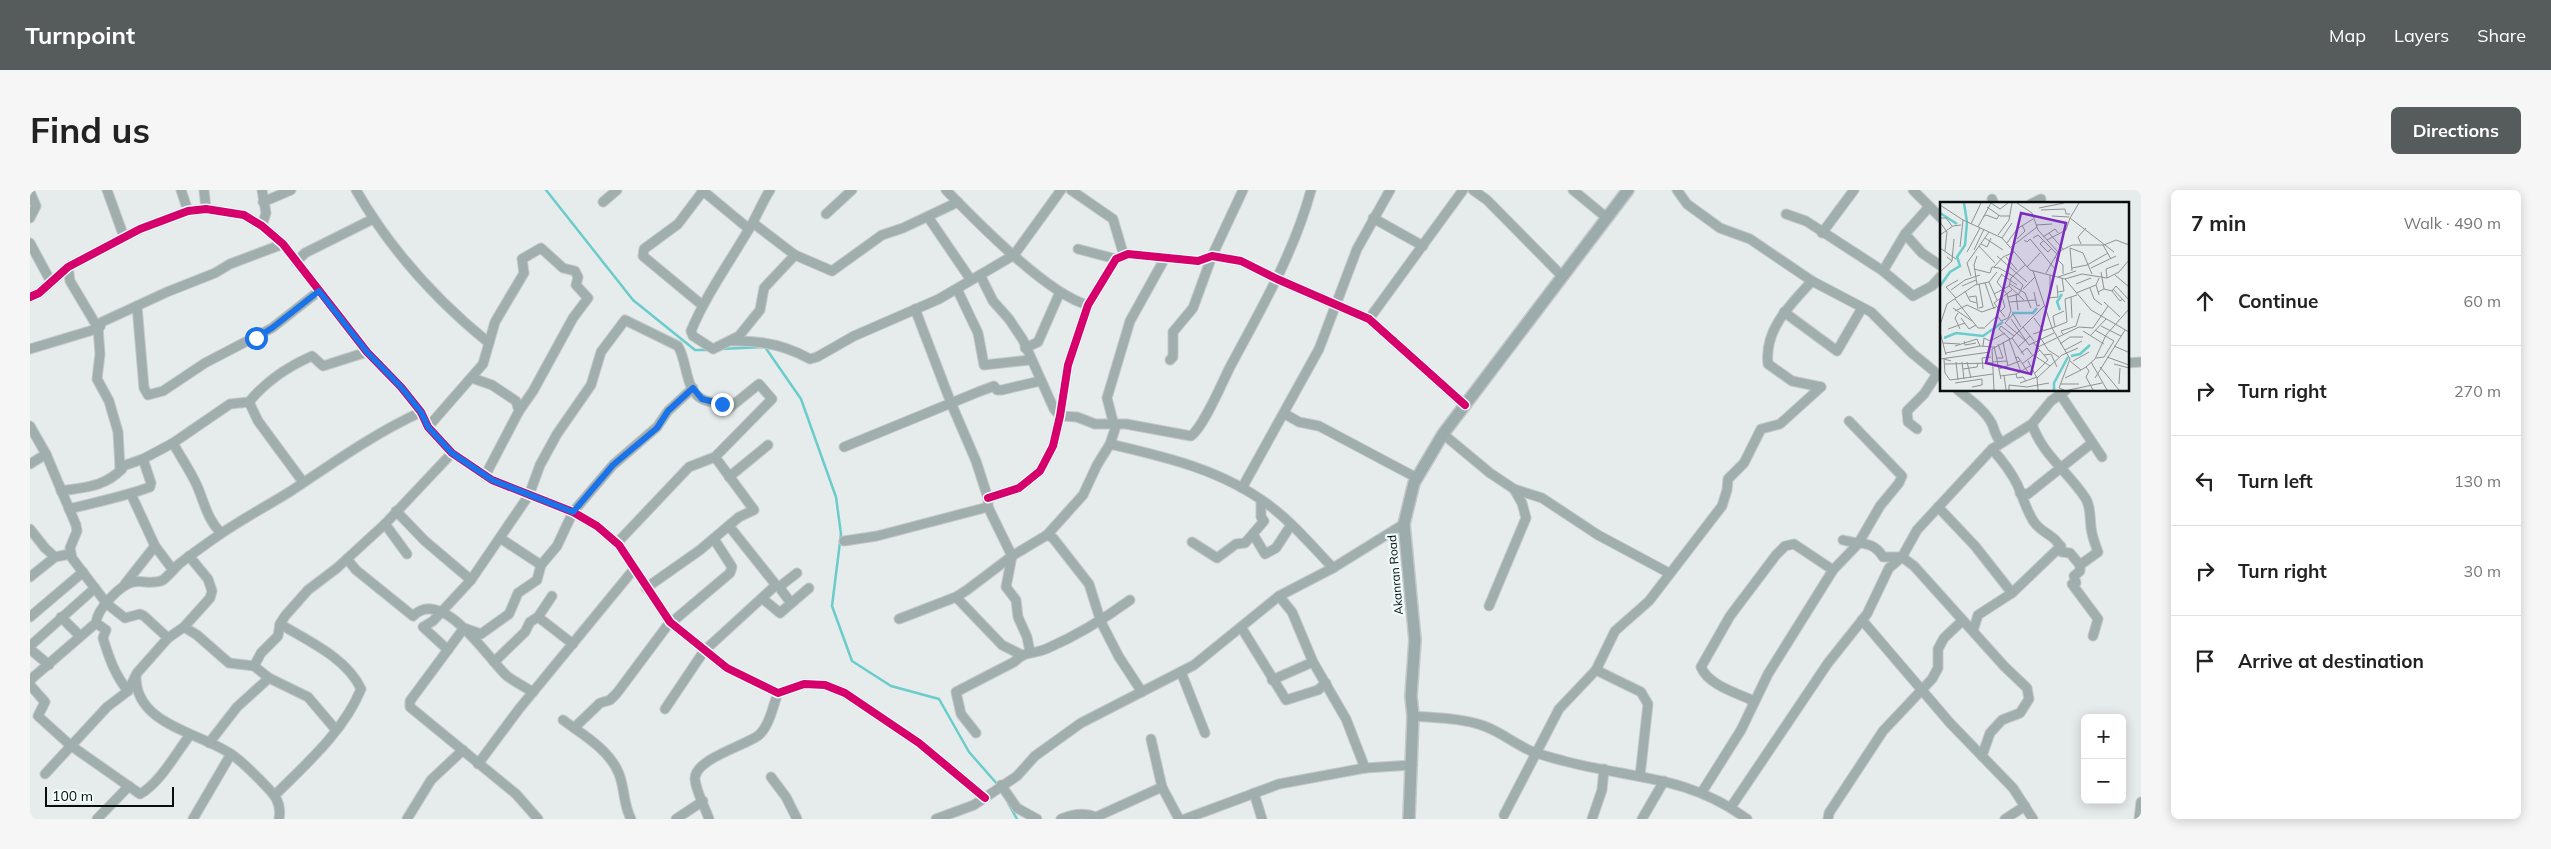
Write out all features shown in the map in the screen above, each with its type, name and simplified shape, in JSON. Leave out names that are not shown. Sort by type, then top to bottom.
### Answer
[{"type":"main road","name":"Akanran Road","points":[[1409,819],[1413,716],[1411,696],[1415,640],[1404,524],[1411,492],[1417,478],[1443,434],[1628,190]]},
{"type":"street","points":[[107,190],[124,237]]},
{"type":"street","points":[[181,190],[188,211]]},
{"type":"street","points":[[204,190],[206,209]]},
{"type":"street","points":[[262,190],[266,218],[262,226]]},
{"type":"street","points":[[264,202],[291,190]]},
{"type":"street","points":[[356,190],[372,219],[437,298],[489,343]]},
{"type":"street","points":[[602,202],[617,190]]},
{"type":"street","points":[[702,305],[643,256],[644,249],[678,224],[702,190],[795,255],[832,271],[864,246],[882,235],[928,218],[958,202]]},
{"type":"street","points":[[770,190],[751,226],[716,282],[711,294],[702,305],[691,331],[693,336],[714,349],[739,336],[760,310],[764,288],[795,255]]},
{"type":"street","points":[[826,214],[852,190]]},
{"type":"street","points":[[946,190],[1014,255],[1060,292],[1088,305]]},
{"type":"street","points":[[732,341],[758,340],[795,350],[810,359],[817,357],[854,336],[916,309],[957,288],[1014,255],[1061,190]]},
{"type":"street","points":[[844,541],[877,536],[988,503],[1019,488],[1040,471],[1052,446],[1060,416],[1068,365],[1088,305],[1120,257],[1112,220],[1071,190]]},
{"type":"street","points":[[1170,360],[1173,357],[1173,332],[1193,308],[1212,256],[1243,190]]},
{"type":"street","points":[[928,218],[993,301],[1009,318],[1054,409],[1060,416],[1076,417],[1095,424],[1126,424],[1191,436],[1195,433],[1277,279],[1302,223],[1311,190]]},
{"type":"street","points":[[1242,488],[1285,414],[1319,349],[1337,306],[1356,249],[1390,190]]},
{"type":"street","points":[[1369,319],[1464,190]]},
{"type":"street","points":[[1473,190],[1487,200],[1562,276]]},
{"type":"street","points":[[1573,190],[1607,218]]},
{"type":"street","points":[[1677,190],[1687,204],[1696,212],[1720,228],[1750,239],[1812,281],[1862,308],[1882,322],[1912,354],[1939,375],[1908,412],[1908,422],[1917,429]]},
{"type":"street","points":[[1822,233],[1854,190]]},
{"type":"street","points":[[1917,191],[1940,217]]},
{"type":"street","points":[[30,192],[36,206],[30,218]]},
{"type":"street","points":[[2035,202],[2041,199]]},
{"type":"street","points":[[1883,271],[1905,234],[1930,207]]},
{"type":"street","points":[[30,297],[40,293],[68,268],[140,229],[188,211],[206,209],[244,215],[262,226],[283,244],[367,352],[421,412],[428,427],[452,453],[485,476],[508,488],[573,512],[597,526],[617,543],[671,622],[727,668],[778,693],[804,684],[825,685],[845,693],[919,743],[985,798]]},
{"type":"street","points":[[1786,214],[1806,221],[1883,271],[1913,296],[1932,286],[1940,277]]},
{"type":"street","points":[[1373,218],[1423,246]]},
{"type":"street","points":[[296,262],[305,253],[372,219]]},
{"type":"street","points":[[1905,234],[1922,253],[1940,265]]},
{"type":"street","points":[[30,243],[51,282]]},
{"type":"street","points":[[30,349],[98,328],[102,322],[137,306],[215,273],[230,264],[283,244]]},
{"type":"street","points":[[428,427],[484,364],[495,322],[524,273],[522,259],[541,248],[563,268],[575,271],[578,277],[576,285],[588,298],[574,318],[533,391],[519,411],[485,476]]},
{"type":"street","points":[[1078,249],[1120,257],[1140,254],[1198,262],[1212,256],[1241,261],[1277,279],[1369,319],[1465,405]]},
{"type":"street","points":[[899,619],[956,597],[1012,556],[1047,535],[1084,495],[1097,465],[1110,444],[1115,429],[1107,398],[1130,321],[1165,258]]},
{"type":"street","points":[[61,491],[105,482],[122,469],[120,467],[118,432],[109,401],[97,379],[100,354],[98,328],[70,281],[68,268]]},
{"type":"street","points":[[1504,815],[1559,709],[1596,670],[1615,631],[1640,610],[1722,506],[1728,479],[1744,463],[1761,429],[1780,424],[1821,387],[1792,381],[1768,364],[1767,355],[1771,338],[1784,312],[1812,281]]},
{"type":"street","points":[[957,288],[978,333],[984,365],[1030,360]]},
{"type":"street","points":[[137,306],[144,388],[148,395],[163,391],[205,363],[272,328],[319,291]]},
{"type":"street","points":[[1025,348],[1038,342],[1060,292]]},
{"type":"street","points":[[1784,312],[1838,351],[1862,308]]},
{"type":"street","points":[[916,309],[951,403],[976,461],[988,503],[1012,556],[1006,587],[1016,600],[1018,617],[1027,637],[1026,653]]},
{"type":"street","points":[[448,650],[423,628],[433,621],[471,580],[530,495],[540,465],[557,434],[591,385],[602,352],[625,320],[678,346],[693,388],[702,399],[722,404],[728,409],[759,384],[772,399],[715,457],[689,467],[617,543]]},
{"type":"street","points":[[120,467],[142,459],[173,443],[230,404],[249,402],[258,391],[288,366],[312,356],[323,366],[367,352]]},
{"type":"street","points":[[472,378],[492,385],[516,401],[519,411]]},
{"type":"street","points":[[844,446],[994,386],[997,390],[1002,390],[1040,381]]},
{"type":"street","points":[[464,628],[481,634],[509,614],[518,593],[537,580],[541,565],[557,546],[573,512],[613,465],[657,428],[668,411],[693,388]]},
{"type":"street","points":[[1959,391],[1980,409],[1992,424],[1995,435],[2000,442]]},
{"type":"street","points":[[1731,807],[1828,663],[1862,620],[1889,568],[1902,557],[1917,530],[1992,449],[2000,442],[2032,424],[2063,392],[2102,457]]},
{"type":"street","points":[[249,402],[258,421],[303,482]]},
{"type":"street","points":[[125,584],[135,582],[154,583],[164,579],[189,556],[221,533],[397,423],[421,412]]},
{"type":"street","points":[[1285,414],[1299,422],[1319,426],[1417,478]]},
{"type":"street","points":[[1702,792],[1741,730],[1754,701],[1833,570],[1858,544],[1880,506],[1899,483],[1902,476],[1849,421]]},
{"type":"street","points":[[2032,424],[2036,438],[2059,468],[2078,487],[2091,512],[2092,533],[2098,552],[2080,564]]},
{"type":"street","points":[[30,426],[46,454],[77,531],[70,554]]},
{"type":"street","points":[[1443,434],[1490,473],[1514,489],[1542,498],[1598,535],[1669,573]]},
{"type":"street","points":[[173,443],[198,488],[202,502],[214,525],[221,533]]},
{"type":"street","points":[[2020,493],[2028,494],[2092,443]]},
{"type":"street","points":[[1110,444],[1203,469],[1242,488],[1261,500],[1291,526],[1334,568]]},
{"type":"street","points":[[729,477],[768,445]]},
{"type":"street","points":[[1992,449],[2015,480],[2024,506],[2035,523],[2042,530],[2052,534],[2061,546],[2062,552],[2070,553],[2080,564],[2080,571],[2074,576],[2076,583],[2072,584],[2098,619],[2093,636]]},
{"type":"street","points":[[254,666],[261,653],[278,636],[280,624],[285,616],[308,590],[347,559],[384,524],[452,453]]},
{"type":"street","points":[[30,464],[46,454]]},
{"type":"street","points":[[646,588],[714,539],[739,517],[754,510],[715,457]]},
{"type":"street","points":[[69,509],[131,494],[150,487],[151,483],[142,459]]},
{"type":"street","points":[[1489,606],[1526,518],[1522,503],[1514,489]]},
{"type":"street","points":[[131,494],[155,546],[173,570]]},
{"type":"street","points":[[1192,542],[1218,558],[1236,544],[1245,543],[1264,521],[1261,517],[1261,500]]},
{"type":"street","points":[[1938,507],[1975,546],[2012,593]]},
{"type":"street","points":[[396,512],[424,541],[471,580]]},
{"type":"street","points":[[384,524],[407,554]]},
{"type":"street","points":[[936,819],[974,805],[1018,776],[1035,756],[1081,723],[1194,666],[1279,596],[1334,568],[1404,524]]},
{"type":"street","points":[[729,526],[791,602]]},
{"type":"street","points":[[1253,534],[1265,554],[1276,548],[1291,526]]},
{"type":"street","points":[[30,529],[55,557]]},
{"type":"street","points":[[1047,535],[1054,538],[1089,584],[1101,622],[1119,657],[1142,692]]},
{"type":"street","points":[[500,538],[541,565]]},
{"type":"street","points":[[574,728],[600,703],[610,700],[617,693],[671,622],[730,574],[732,567],[714,539]]},
{"type":"street","points":[[1843,540],[1858,544],[1867,543],[1878,548],[1883,557],[1902,557],[1914,566],[1962,621],[2027,688],[2030,699],[2020,713],[2002,720],[1990,732],[1982,756]]},
{"type":"street","points":[[1754,701],[1711,680],[1704,674],[1701,667],[1730,616],[1776,554],[1785,546],[1794,544],[1833,570]]},
{"type":"street","points":[[30,680],[96,623],[96,618],[106,604],[125,584],[155,546]]},
{"type":"street","points":[[1972,631],[1978,615],[2012,593],[2061,546]]},
{"type":"street","points":[[30,577],[55,557],[70,554]]},
{"type":"street","points":[[70,554],[106,604],[125,618],[140,614],[144,616],[168,638]]},
{"type":"street","points":[[45,774],[107,707],[128,691],[137,673],[168,638],[184,627],[210,598],[212,591],[208,579],[189,556]]},
{"type":"street","points":[[347,559],[356,570],[413,616],[424,609],[441,611],[473,635],[494,662],[508,676],[533,692]]},
{"type":"street","points":[[478,764],[533,692],[634,569]]},
{"type":"street","points":[[30,617],[83,572]]},
{"type":"street","points":[[665,709],[704,651],[763,598],[797,573]]},
{"type":"street","points":[[48,665],[30,647],[61,616],[95,588]]},
{"type":"street","points":[[763,598],[780,613],[809,588]]},
{"type":"street","points":[[494,662],[525,632],[530,622],[538,618],[552,596]]},
{"type":"street","points":[[1279,596],[1292,612],[1313,662],[1346,719],[1365,768]]},
{"type":"street","points":[[956,597],[997,640],[1026,653]]},
{"type":"street","points":[[976,733],[961,714],[956,692],[1014,662],[1026,653],[1043,650],[1101,622],[1130,600]]},
{"type":"street","points":[[61,616],[80,636]]},
{"type":"street","points":[[538,618],[573,644]]},
{"type":"street","points":[[1862,620],[1921,691],[2013,788],[2033,819]]},
{"type":"street","points":[[1828,819],[1829,813],[1883,731],[1932,679],[1938,668],[1938,649],[1944,638],[1962,621]]},
{"type":"street","points":[[96,623],[106,630],[103,638],[110,661],[118,678],[128,691]]},
{"type":"street","points":[[275,795],[312,759],[336,730],[361,689],[357,681],[336,660],[280,624]]},
{"type":"street","points":[[184,627],[197,635],[229,663],[254,666],[269,678],[308,697],[336,730]]},
{"type":"street","points":[[1242,627],[1272,680],[1286,700],[1318,690],[1326,683]]},
{"type":"street","points":[[464,628],[410,701],[410,707],[516,794],[538,819]]},
{"type":"street","points":[[1272,680],[1313,662]]},
{"type":"street","points":[[1596,670],[1641,692],[1648,704],[1640,776]]},
{"type":"street","points":[[1181,672],[1205,733]]},
{"type":"street","points":[[137,673],[138,691],[147,708],[190,734],[231,754],[275,795],[281,808],[279,819]]},
{"type":"street","points":[[209,743],[237,707],[269,678]]},
{"type":"street","points":[[30,685],[45,702],[38,716],[70,745],[140,794],[145,791],[190,734]]},
{"type":"street","points":[[709,819],[695,778],[698,770],[732,748],[759,735],[765,727],[778,693]]},
{"type":"street","points":[[1413,716],[1448,718],[1482,725],[1537,752],[1604,769],[1664,781],[1702,792],[1731,807],[1747,819]]},
{"type":"street","points":[[563,720],[591,740],[607,756],[619,773],[626,809],[631,819]]},
{"type":"street","points":[[1151,739],[1162,787],[1179,819]]},
{"type":"street","points":[[407,819],[431,780],[464,750]]},
{"type":"street","points":[[193,819],[231,754]]},
{"type":"street","points":[[1185,819],[1279,784],[1365,768],[1412,765]]},
{"type":"street","points":[[1592,819],[1602,790],[1604,769]]},
{"type":"street","points":[[771,776],[786,797],[797,819]]},
{"type":"street","points":[[1642,819],[1664,781]]},
{"type":"street","points":[[97,819],[129,786]]},
{"type":"street","points":[[999,787],[1017,808],[1037,819]]},
{"type":"street","points":[[1061,819],[1070,815],[1096,817],[1162,787]]},
{"type":"street","points":[[1254,793],[1262,819]]},
{"type":"street","points":[[676,819],[703,801]]},
{"type":"street","points":[[2138,819],[2141,802]]},
{"type":"street","points":[[2005,819],[2026,806]]},
{"type":"waterway","points":[[546,190],[633,300],[695,350],[709,350]]},
{"type":"waterway","points":[[720,349],[765,347],[801,399],[836,497],[841,534],[832,606],[852,661],[891,686],[939,699],[969,752],[998,785]]},
{"type":"waterway","points":[[1008,803],[1017,819]]},
{"type":"cycle path","points":[[30,297],[39,293],[68,267],[140,229],[188,211],[206,209],[244,215],[262,226],[283,244],[367,352],[401,387],[421,412],[428,427],[452,453],[492,480],[573,512],[597,526],[619,545],[670,622],[727,668],[778,693],[804,684],[825,685],[845,693],[919,743],[985,798]]},
{"type":"cycle path","points":[[988,498],[1019,488],[1040,471],[1053,446],[1068,365],[1088,305],[1116,259],[1128,254],[1198,261],[1212,256],[1241,261],[1277,279],[1369,319],[1465,405]]},
{"type":"route","points":[[256,338],[272,328],[319,291],[367,352],[401,387],[421,412],[428,427],[452,453],[492,480],[508,488],[573,512],[613,465],[657,428],[668,411],[693,388],[695,393],[702,399],[722,404]]}]
